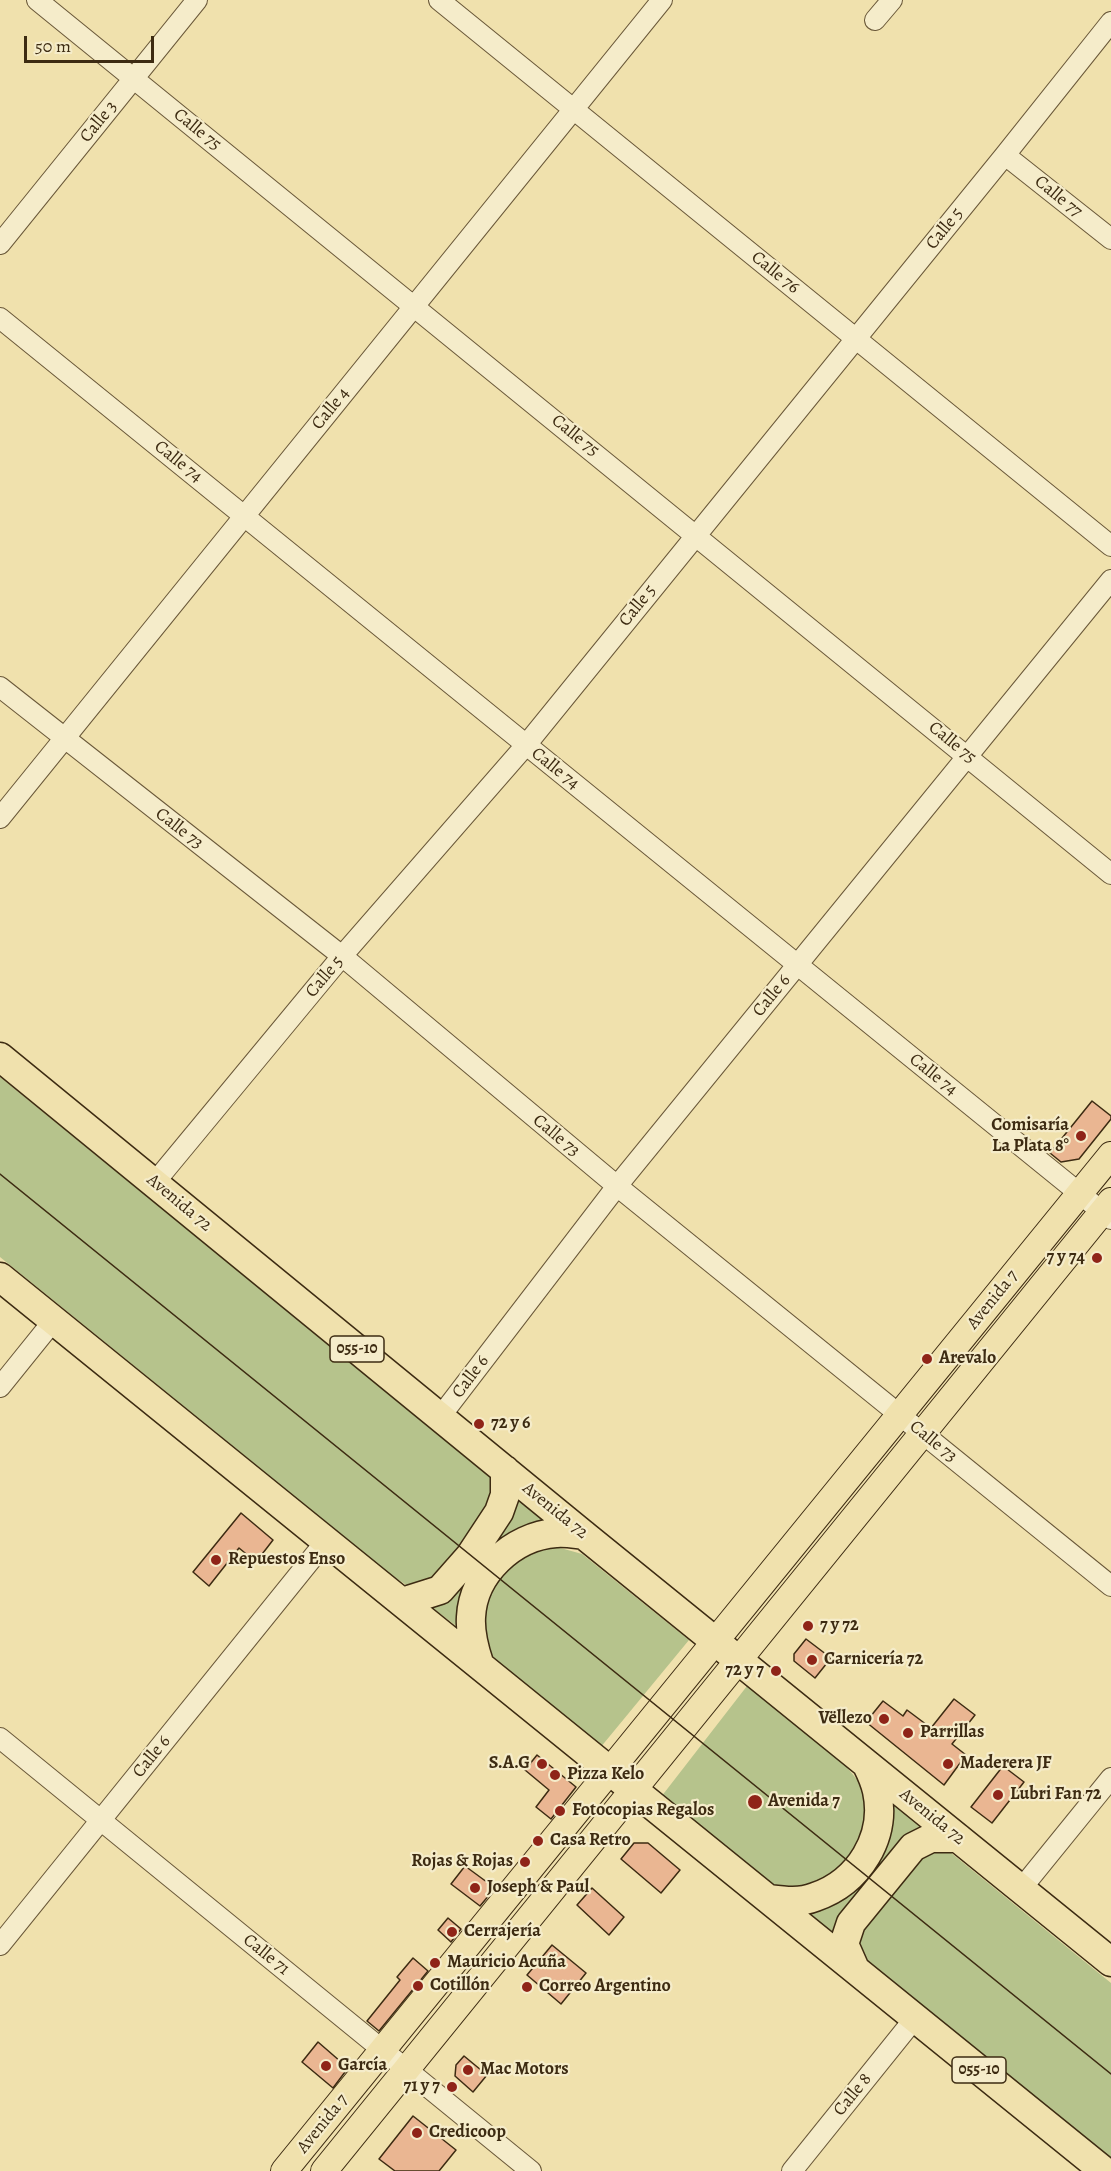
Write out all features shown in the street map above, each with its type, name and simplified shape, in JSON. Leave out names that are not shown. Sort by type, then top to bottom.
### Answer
[{"type":"highway","name":"Avenida 72","points":[[0,1057],[1111,1962]]},
{"type":"highway","name":"055-10","points":[[0,1277],[1104,2171]]},
{"type":"highway","points":[[402,1602],[440,1590],[470,1556],[499,1512],[505,1495],[505,1470]]},
{"type":"highway","points":[[479,1663],[472,1640],[471,1616],[476,1592],[488,1570],[507,1551],[531,1538],[557,1532],[584,1535]]},
{"type":"highway","points":[[769,1899],[792,1902],[814,1898],[839,1886],[859,1868],[873,1844],[879,1818],[877,1790],[867,1765]]},
{"type":"highway","points":[[855,1969],[844,1944],[851,1923],[913,1847],[932,1838],[958,1838]]},
{"type":"main road","name":"Avenida 7","points":[[284,2171],[1111,1155]]},
{"type":"main road","name":"Avenida 7","points":[[324,2171],[922,1434],[1108,1210]]},
{"type":"street","name":"Calle 75","points":[[38,0],[1111,873]]},
{"type":"street","name":"Calle 3","points":[[0,244],[197,0]]},
{"type":"street","name":"Calle 76","points":[[439,0],[1111,546]]},
{"type":"street","name":"Calle 4","points":[[0,818],[662,0]]},
{"type":"street","points":[[875,20],[892,0]]},
{"type":"street","name":"Calle 5","points":[[155,1182],[342,956],[526,745],[1111,22]]},
{"type":"street","name":"Calle 77","points":[[1005,155],[1111,239]]},
{"type":"street","name":"Calle 74","points":[[0,318],[1080,1193],[1108,1210]]},
{"type":"street","name":"Calle 6","points":[[440,1417],[616,1186],[1111,580]]},
{"type":"street","name":"Calle 73","points":[[0,687],[342,956],[616,1186],[1111,1586]]},
{"type":"street","points":[[0,1387],[54,1320]]},
{"type":"street","name":"Calle 6","points":[[0,1945],[326,1541]]},
{"type":"street","name":"Calle 71","points":[[0,1738],[531,2171]]},
{"type":"street","points":[[1021,1889],[1111,1778]]},
{"type":"street","name":"Calle 8","points":[[792,2171],[915,2018]]},
{"type":"green space","points":[[0,1077],[494,1479],[498,1493],[436,1583],[408,1586],[394,1577],[0,1257]]},
{"type":"green space","points":[[516,1497],[546,1522],[510,1534],[491,1547],[483,1556],[463,1587],[458,1609],[459,1628],[426,1603]]},
{"type":"green space","points":[[557,1547],[582,1554],[689,1640],[600,1748],[491,1655],[483,1639],[488,1585],[515,1555]]},
{"type":"green space","points":[[747,1686],[845,1765],[859,1782],[866,1804],[864,1829],[853,1855],[835,1876],[789,1891],[763,1884],[661,1797]]},
{"type":"green space","points":[[889,1799],[924,1830],[836,1940],[801,1913],[829,1905]]},
{"type":"green space","points":[[945,1848],[1111,1983],[1111,2166],[855,1958],[852,1934],[920,1850]]},
{"type":"building","name":"Comisaría La Plata 8°","points":[[1092,1101],[1111,1116],[1111,1119],[1079,1159],[1061,1162],[1050,1153]]},
{"type":"building","name":"Repuestos Enso","points":[[241,1513],[273,1540],[256,1562],[239,1548],[209,1586],[193,1572]]},
{"type":"building","name":"Carnicería 72","points":[[806,1639],[831,1658],[815,1678],[794,1661],[794,1654]]},
{"type":"building","points":[[954,1699],[975,1715],[952,1744],[966,1755],[944,1785],[866,1722],[883,1701],[903,1716],[907,1710],[931,1728]]},
{"type":"building","points":[[537,1755],[576,1787],[551,1819],[536,1807],[549,1790],[525,1770]]},
{"type":"building","name":"Lubri Fan 72","points":[[1003,1766],[1024,1782],[992,1823],[971,1807]]},
{"type":"building","points":[[634,1843],[648,1843],[680,1870],[661,1893],[621,1859]]},
{"type":"building","name":"Joseph & Paul","points":[[465,1866],[495,1888],[480,1906],[451,1884]]},
{"type":"building","points":[[592,1888],[624,1917],[609,1935],[577,1905]]},
{"type":"building","name":"Cerrajería","points":[[448,1918],[461,1929],[451,1942],[438,1930]]},
{"type":"building","points":[[552,1945],[586,1973],[561,2004],[527,1975]]},
{"type":"building","points":[[413,1958],[428,1971],[379,2031],[367,2021],[400,1980],[397,1977]]},
{"type":"building","name":"García","points":[[318,2042],[348,2068],[333,2088],[302,2062]]},
{"type":"building","name":"Mac Motors","points":[[464,2056],[487,2075],[473,2092],[455,2076],[456,2065]]},
{"type":"building","name":"Credicoop","points":[[413,2116],[456,2150],[439,2171],[395,2171],[379,2159]]},
{"type":"tram line","points":[[0,1174],[1111,2074]]},
{"type":"place","name":"Comisaría La Plata 8°","points":[[1081,1136]]},
{"type":"place","name":"7 y 74","points":[[1097,1258]]},
{"type":"place","name":"Arevalo","points":[[927,1359]]},
{"type":"place","name":"72 y 6","points":[[479,1424]]},
{"type":"place","name":"Repuestos Enso","points":[[216,1560]]},
{"type":"place","name":"7 y 72","points":[[808,1626]]},
{"type":"place","name":"Carnicería 72","points":[[812,1660]]},
{"type":"place","name":"72 y 7","points":[[776,1671]]},
{"type":"place","name":"Vëllezo","points":[[884,1719]]},
{"type":"place","name":"Parrillas","points":[[908,1733]]},
{"type":"place","name":"S.A.G","points":[[542,1764]]},
{"type":"place","name":"Maderera JF","points":[[948,1764]]},
{"type":"place","name":"Pizza Kelo","points":[[555,1775]]},
{"type":"place","name":"Lubri Fan 72","points":[[998,1795]]},
{"type":"place","name":"Avenida 7","points":[[755,1802]]},
{"type":"place","name":"Fotocopias Regalos","points":[[560,1811]]},
{"type":"place","name":"Casa Retro","points":[[538,1841]]},
{"type":"place","name":"Rojas & Rojas","points":[[525,1862]]},
{"type":"place","name":"Joseph & Paul","points":[[475,1888]]},
{"type":"place","name":"Cerrajería","points":[[452,1932]]},
{"type":"place","name":"Mauricio Acuña","points":[[435,1963]]},
{"type":"place","name":"Cotillón","points":[[418,1986]]},
{"type":"place","name":"Correo Argentino","points":[[527,1987]]},
{"type":"place","name":"García","points":[[326,2066]]},
{"type":"place","name":"Mac Motors","points":[[468,2070]]},
{"type":"place","name":"71 y 7","points":[[452,2087]]},
{"type":"place","name":"Credicoop","points":[[417,2133]]}]
